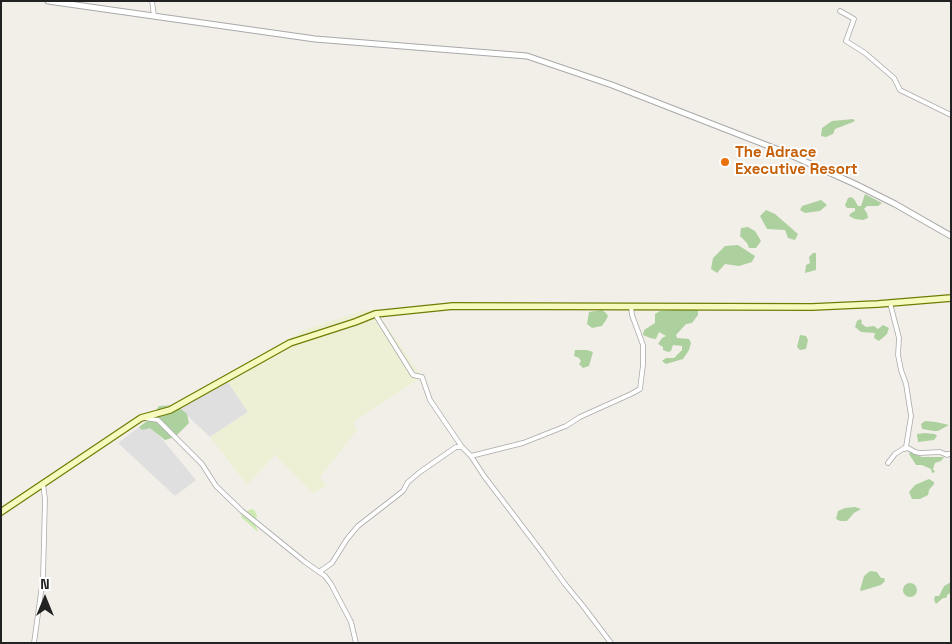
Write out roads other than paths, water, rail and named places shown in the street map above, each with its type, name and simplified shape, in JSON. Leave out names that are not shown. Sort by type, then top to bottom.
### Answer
[{"type":"main road","points":[[1,512],[141,418],[170,410],[290,343],[375,314],[453,306],[812,306],[951,298]]},
{"type":"street","points":[[48,1],[315,39],[527,56],[612,85],[784,152],[895,204],[951,236]]},
{"type":"street","points":[[152,1],[154,17]]},
{"type":"street","points":[[840,11],[854,19],[846,41],[865,52],[894,78],[900,90],[951,115]]},
{"type":"street","points":[[888,463],[895,454],[906,447],[910,416],[906,384],[898,355],[899,338],[890,303]]},
{"type":"street","points":[[471,456],[523,443],[566,426],[580,417],[640,388],[643,345],[632,315],[631,306]]},
{"type":"street","points":[[375,314],[413,376],[422,377],[430,400],[462,447],[471,456],[484,476],[611,643]]},
{"type":"street","points":[[141,418],[158,420],[202,464],[216,486],[242,511],[325,576],[347,613],[356,643]]},
{"type":"street","points":[[319,572],[332,563],[347,538],[358,526],[403,491],[408,482],[456,447],[462,447]]},
{"type":"street","points":[[902,449],[908,448],[915,452],[951,454]]},
{"type":"street","points":[[34,643],[43,578],[45,500],[43,484]]},
{"type":"place","name":"The Adrace Executive Resort","points":[[725,162]]}]
